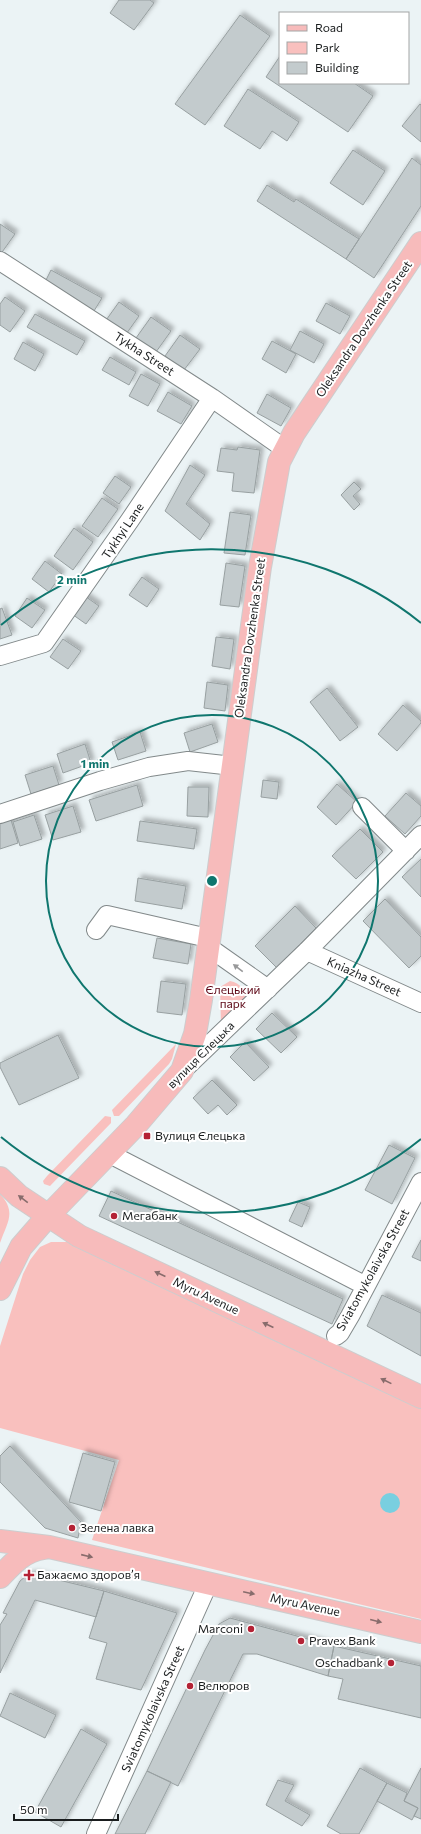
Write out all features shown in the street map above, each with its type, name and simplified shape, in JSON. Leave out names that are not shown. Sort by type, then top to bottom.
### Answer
[{"type":"main road","name":"Oleksandra Dovzhenka Street","points":[[182,1071],[195,1034],[260,567],[279,462],[285,449],[421,243]]},
{"type":"main road","name":"вулиця Єлецька","points":[[0,1289],[21,1247],[48,1216],[136,1125],[182,1071]]},
{"type":"main road","name":"Myru Avenue","points":[[0,1178],[19,1196],[79,1236],[421,1398]]},
{"type":"main road","name":"Myru Avenue","points":[[0,1541],[49,1547],[421,1632]]},
{"type":"main road","points":[[0,1577],[21,1556],[34,1549],[49,1547]]},
{"type":"street","name":"Tykha Street","points":[[0,261],[212,398],[285,449]]},
{"type":"street","name":"Tykhyi Lane","points":[[0,656],[44,644],[212,398]]},
{"type":"street","points":[[0,814],[100,781],[149,767],[188,761],[232,766]]},
{"type":"street","points":[[362,807],[406,851]]},
{"type":"street","name":"вулиця Єлецька","points":[[182,1071],[268,990],[421,835]]},
{"type":"street","points":[[96,930],[107,915],[208,942],[268,990]]},
{"type":"street","name":"Kniazha Street","points":[[307,951],[421,1003]]},
{"type":"street","points":[[108,1153],[366,1286]]},
{"type":"street","name":"Sviatomykolaivska Street","points":[[336,1336],[340,1333],[366,1286],[421,1182]]},
{"type":"street","name":"Sviatomykolaivska Street","points":[[96,1834],[208,1584]]},
{"type":"green space","name":"Єлецький парк","points":[[230,981],[242,988],[247,1001],[221,1025],[220,987]]},
{"type":"green space","points":[[176,1044],[169,1064],[119,1116],[114,1116],[112,1110]]},
{"type":"green space","points":[[105,1116],[111,1117],[111,1123],[50,1186],[44,1184],[43,1181],[47,1176]]},
{"type":"green space","points":[[0,1194],[8,1206],[9,1218],[0,1243]]},
{"type":"green space","points":[[51,1242],[73,1242],[421,1405],[421,1619],[92,1540],[119,1460],[0,1428],[0,1346],[23,1274],[30,1260],[40,1247]]},
{"type":"water","points":[[386,1493],[394,1493],[400,1499],[400,1507],[394,1513],[386,1513],[380,1507],[380,1499]]},
{"type":"building","points":[[119,0],[150,0],[154,3],[134,30],[110,13]]},
{"type":"building","points":[[240,15],[270,36],[205,125],[175,104]]},
{"type":"building","points":[[279,58],[279,84],[355,84],[373,96],[348,132],[266,77]]},
{"type":"building","points":[[248,89],[299,122],[287,141],[272,131],[260,149],[224,126]]},
{"type":"building","points":[[420,104],[421,105],[421,142],[402,126]]},
{"type":"building","points":[[353,150],[385,171],[363,205],[330,183]]},
{"type":"building","points":[[412,158],[421,165],[421,206],[374,278],[346,259]]},
{"type":"building","points":[[267,185],[294,202],[296,199],[359,239],[346,259],[257,201]]},
{"type":"building","points":[[0,224],[15,234],[0,255]]},
{"type":"building","points":[[51,270],[102,298],[94,311],[44,284]]},
{"type":"building","points":[[5,297],[25,311],[10,332],[0,325],[0,304]]},
{"type":"building","points":[[119,302],[139,316],[124,337],[104,323]]},
{"type":"building","points":[[326,303],[350,316],[340,334],[316,321]]},
{"type":"building","points":[[35,314],[85,341],[77,355],[27,327]]},
{"type":"building","points":[[151,317],[171,331],[156,352],[136,338]]},
{"type":"building","points":[[300,331],[324,344],[314,363],[290,350]]},
{"type":"building","points":[[180,335],[200,349],[184,370],[165,356]]},
{"type":"building","points":[[272,341],[296,354],[286,373],[262,359]]},
{"type":"building","points":[[23,342],[44,354],[35,371],[14,359]]},
{"type":"building","points":[[110,357],[136,372],[129,385],[102,370]]},
{"type":"building","points":[[141,374],[160,384],[148,406],[129,396]]},
{"type":"building","points":[[168,392],[192,406],[181,424],[157,411]]},
{"type":"building","points":[[267,394],[291,408],[281,426],[257,413]]},
{"type":"building","points":[[238,447],[260,450],[254,493],[232,491],[234,473],[217,471],[221,448],[237,450]]},
{"type":"building","points":[[190,465],[205,475],[186,504],[210,524],[200,540],[165,511]]},
{"type":"building","points":[[115,476],[131,487],[119,504],[103,493]]},
{"type":"building","points":[[354,482],[361,489],[353,496],[360,504],[354,510],[341,495]]},
{"type":"building","points":[[102,498],[118,509],[98,537],[82,526]]},
{"type":"building","points":[[230,512],[251,515],[245,555],[224,553]]},
{"type":"building","points":[[74,528],[93,542],[73,570],[54,556]]},
{"type":"building","points":[[45,561],[62,574],[49,592],[32,579]]},
{"type":"building","points":[[226,563],[245,566],[239,607],[220,605]]},
{"type":"building","points":[[142,577],[159,589],[147,607],[129,595]]},
{"type":"building","points":[[82,594],[99,606],[86,624],[69,612]]},
{"type":"building","points":[[27,598],[45,610],[32,628],[15,616]]},
{"type":"building","points":[[2,608],[12,635],[0,639],[0,609]]},
{"type":"building","points":[[216,637],[234,639],[230,669],[212,666]]},
{"type":"building","points":[[63,639],[81,651],[68,669],[50,657]]},
{"type":"building","points":[[207,682],[228,685],[225,711],[204,708]]},
{"type":"building","points":[[327,688],[358,727],[340,741],[310,702]]},
{"type":"building","points":[[403,705],[421,721],[421,723],[397,751],[378,734]]},
{"type":"building","points":[[212,724],[218,742],[190,752],[184,733]]},
{"type":"building","points":[[140,732],[146,751],[118,760],[112,742]]},
{"type":"building","points":[[85,744],[91,763],[63,773],[57,754]]},
{"type":"building","points":[[53,766],[59,785],[31,794],[25,775]]},
{"type":"building","points":[[263,780],[279,782],[277,799],[261,797]]},
{"type":"building","points":[[337,784],[357,802],[336,825],[317,807]]},
{"type":"building","points":[[137,785],[143,806],[96,821],[89,800]]},
{"type":"building","points":[[188,787],[209,787],[208,817],[187,816]]},
{"type":"building","points":[[406,793],[421,806],[421,816],[405,834],[385,816]]},
{"type":"building","points":[[73,806],[81,832],[53,840],[45,815]]},
{"type":"building","points":[[34,815],[42,839],[20,846],[13,822]]},
{"type":"building","points":[[11,820],[18,843],[0,849],[0,823]]},
{"type":"building","points":[[140,821],[197,829],[194,849],[137,841]]},
{"type":"building","points":[[360,829],[383,852],[356,879],[332,856]]},
{"type":"building","points":[[421,859],[421,897],[402,877]]},
{"type":"building","points":[[138,878],[186,886],[182,909],[135,901]]},
{"type":"building","points":[[385,899],[421,937],[421,956],[409,968],[363,921]]},
{"type":"building","points":[[295,906],[316,928],[277,968],[255,946]]},
{"type":"building","points":[[157,938],[191,944],[188,964],[153,958]]},
{"type":"building","points":[[161,981],[186,984],[182,1015],[157,1012]]},
{"type":"building","points":[[272,1013],[297,1037],[281,1053],[256,1029]]},
{"type":"building","points":[[58,1035],[79,1078],[19,1105],[0,1067],[0,1063]]},
{"type":"building","points":[[245,1042],[269,1067],[254,1081],[230,1057]]},
{"type":"building","points":[[212,1080],[237,1105],[227,1115],[218,1105],[208,1114],[193,1098]]},
{"type":"building","points":[[389,1145],[415,1158],[392,1204],[365,1190]]},
{"type":"building","points":[[111,1191],[343,1299],[332,1324],[99,1216]]},
{"type":"building","points":[[298,1202],[310,1207],[302,1227],[289,1221]]},
{"type":"building","points":[[421,1240],[421,1261],[412,1257]]},
{"type":"building","points":[[382,1295],[421,1313],[421,1356],[367,1326]]},
{"type":"building","points":[[10,1446],[81,1522],[78,1538],[45,1528],[0,1482],[0,1456]]},
{"type":"building","points":[[83,1453],[115,1462],[101,1511],[69,1502]]},
{"type":"building","points":[[34,1574],[104,1591],[96,1617],[35,1600],[0,1673],[0,1625],[7,1614],[3,1613],[20,1581],[26,1576]]},
{"type":"building","points":[[104,1591],[177,1613],[141,1690],[96,1679],[107,1643],[89,1638]]},
{"type":"building","points":[[230,1618],[334,1646],[328,1676],[257,1654],[243,1654],[178,1786],[147,1771],[219,1624]]},
{"type":"building","points":[[334,1646],[421,1666],[421,1718],[338,1699],[343,1679],[328,1676]]},
{"type":"building","points":[[10,1693],[56,1715],[45,1738],[0,1716]]},
{"type":"building","points":[[81,1729],[107,1744],[61,1827],[35,1812]]},
{"type":"building","points":[[360,1768],[387,1783],[359,1834],[341,1834],[327,1826]]},
{"type":"building","points":[[421,1768],[421,1819],[414,1816],[418,1808],[404,1801]]},
{"type":"building","points":[[147,1771],[171,1782],[145,1834],[115,1834]]},
{"type":"building","points":[[278,1780],[294,1785],[285,1801],[310,1815],[302,1826],[266,1805]]},
{"type":"building","points":[[387,1783],[407,1793],[404,1801],[418,1808],[412,1820],[377,1801]]},
{"type":"place","name":"Вулиця Єлецька","points":[[147,1136]]},
{"type":"place","name":"Мегабанк","points":[[114,1216]]},
{"type":"place","name":"Зелена лавка","points":[[72,1528]]},
{"type":"place","name":"Бажаємо здоров’я","points":[[29,1575]]},
{"type":"place","name":"Marconi","points":[[251,1629]]},
{"type":"place","name":"Pravex Bank","points":[[301,1641]]},
{"type":"place","name":"Oschadbank","points":[[391,1663]]},
{"type":"place","name":"Велюров","points":[[190,1686]]}]
